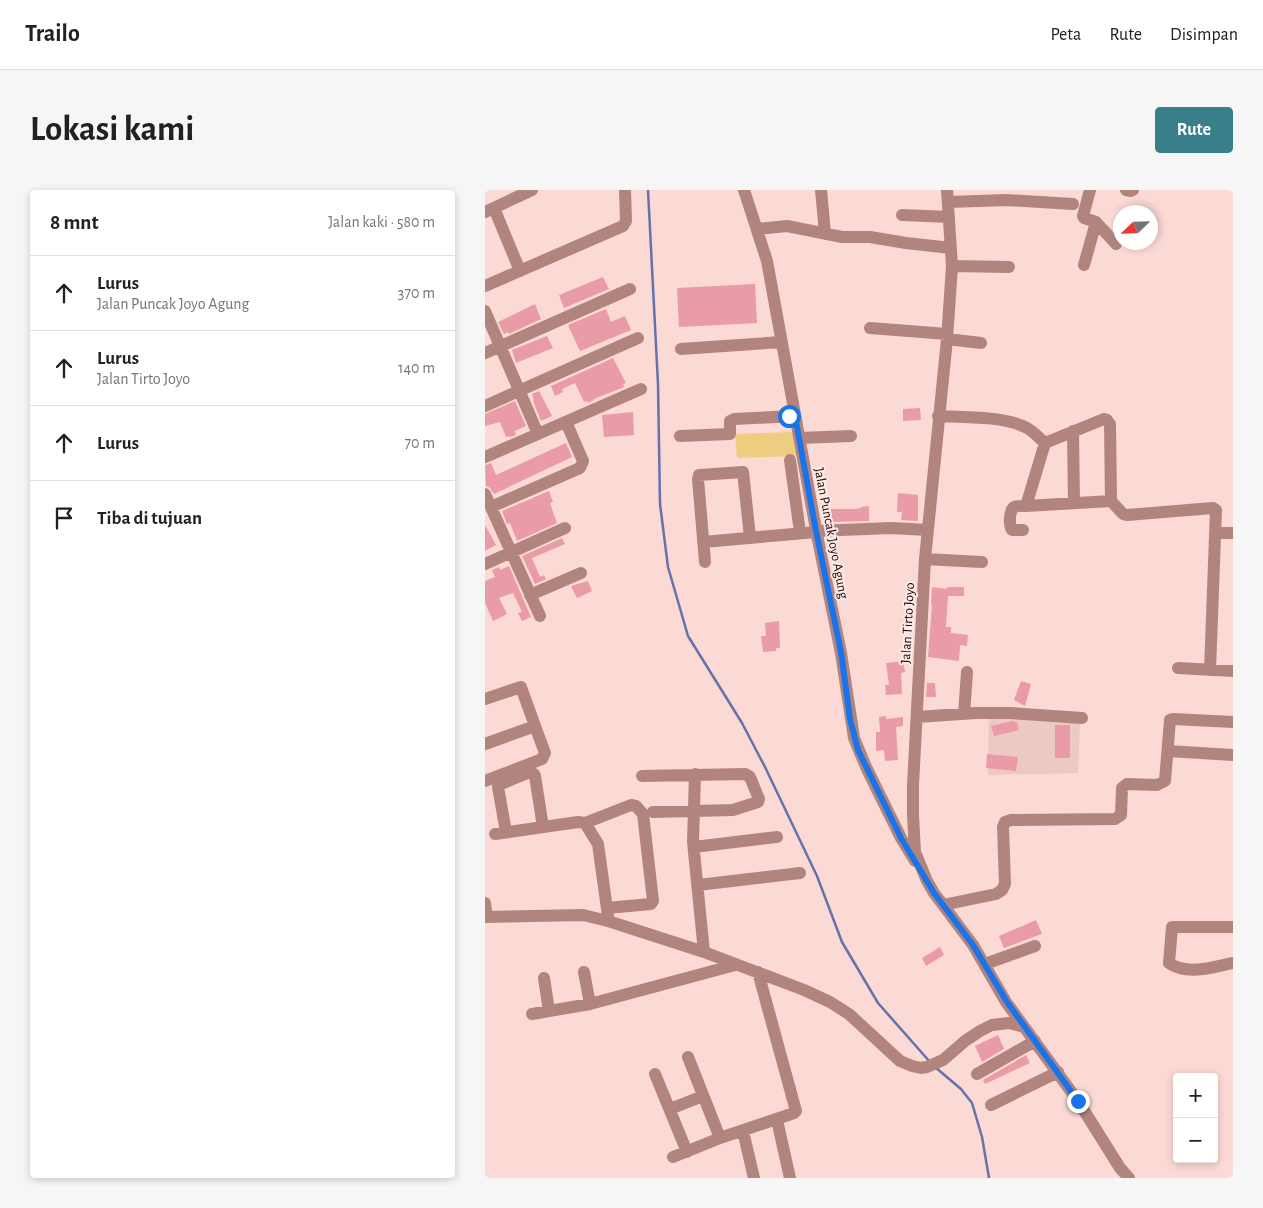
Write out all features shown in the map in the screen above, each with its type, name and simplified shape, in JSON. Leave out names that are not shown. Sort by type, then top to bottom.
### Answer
[{"type":"street","points":[[520,271],[489,210],[530,190]]},
{"type":"street","points":[[485,286],[623,226],[626,220],[625,190]]},
{"type":"street","name":"Jalan Puncak Joyo Agung","points":[[744,190],[765,252],[816,529],[841,652],[844,684],[854,738],[901,838],[922,871]]},
{"type":"street","points":[[821,190],[825,233]]},
{"type":"street","points":[[1090,190],[1083,216],[1096,222],[1113,241]]},
{"type":"street","points":[[1126,190],[1133,190]]},
{"type":"street","points":[[947,196],[1073,204]]},
{"type":"street","name":"Jalan Tirto Joyo","points":[[947,196],[952,266],[925,560],[913,815],[915,852],[922,871],[943,905],[985,964],[1024,1027],[1058,1072],[1120,1168],[1129,1178]]},
{"type":"street","points":[[902,215],[949,217]]},
{"type":"street","points":[[1084,265],[1096,222]]},
{"type":"street","points":[[757,229],[787,226],[842,237],[870,236],[906,243],[951,248]]},
{"type":"street","points":[[952,266],[1009,267]]},
{"type":"street","points":[[485,353],[630,289]]},
{"type":"street","points":[[485,311],[538,434]]},
{"type":"street","points":[[870,328],[947,336],[981,343]]},
{"type":"street","points":[[485,406],[638,338]]},
{"type":"street","points":[[681,349],[781,342]]},
{"type":"street","points":[[485,457],[641,389]]},
{"type":"street","points":[[680,436],[730,434],[731,421],[733,419],[795,416]]},
{"type":"street","points":[[938,416],[993,419],[1008,422],[1027,428],[1045,443]]},
{"type":"street","points":[[1045,443],[1104,419],[1109,421],[1111,501],[1123,514],[1213,508],[1216,510],[1210,670]]},
{"type":"street","points":[[491,507],[582,466],[583,461],[566,422]]},
{"type":"street","points":[[1073,431],[1074,503]]},
{"type":"street","points":[[799,438],[851,436]]},
{"type":"street","points":[[1026,506],[1045,443]]},
{"type":"street","points":[[790,460],[799,525]]},
{"type":"street","points":[[705,562],[699,475],[742,472],[745,474],[750,533]]},
{"type":"street","points":[[485,494],[540,616]]},
{"type":"street","points":[[1023,530],[1012,530],[1010,522],[1013,508],[1016,506],[1111,501]]},
{"type":"street","points":[[750,533],[799,525],[816,529]]},
{"type":"street","points":[[485,564],[565,528]]},
{"type":"street","points":[[703,537],[816,529],[891,528],[927,530]]},
{"type":"street","points":[[1215,533],[1233,533]]},
{"type":"street","points":[[925,560],[982,562]]},
{"type":"street","points":[[530,595],[581,573]]},
{"type":"street","points":[[1178,668],[1233,671]]},
{"type":"street","points":[[964,714],[967,672]]},
{"type":"street","points":[[485,699],[521,687],[544,756],[542,759],[485,781]]},
{"type":"street","points":[[917,717],[1010,713],[1082,718]]},
{"type":"street","points":[[943,905],[996,894],[1002,890],[1005,884],[1003,827],[1005,822],[1011,820],[1118,817],[1121,815],[1123,786],[1127,784],[1157,785],[1165,781],[1170,720],[1173,718],[1233,722]]},
{"type":"street","points":[[485,744],[535,726]]},
{"type":"street","points":[[1168,751],[1233,755]]},
{"type":"street","points":[[543,827],[535,776],[532,772],[501,784],[498,787],[501,833],[543,827],[578,822],[585,823],[631,805],[640,809],[643,814],[653,900],[651,904],[607,908]]},
{"type":"street","points":[[642,776],[741,773],[747,775],[752,781],[759,799],[758,802],[733,810],[653,812]]},
{"type":"street","points":[[695,774],[694,847],[704,952]]},
{"type":"street","points":[[585,823],[598,844],[608,921]]},
{"type":"street","points":[[694,847],[777,837]]},
{"type":"street","points":[[698,885],[800,873]]},
{"type":"street","points":[[485,903],[486,917],[583,915],[608,921],[704,952],[757,972],[830,1002],[849,1014],[900,1061],[912,1066],[927,1067],[943,1060],[965,1041],[987,1027],[1003,1023],[1024,1027]]},
{"type":"street","points":[[1233,927],[1173,927],[1169,963],[1175,967],[1196,970],[1233,963]]},
{"type":"street","points":[[985,964],[1035,946]]},
{"type":"street","points":[[533,1014],[590,1004],[735,965]]},
{"type":"street","points":[[584,972],[590,1004]]},
{"type":"street","points":[[673,1157],[720,1138],[794,1113],[796,1107],[757,972]]},
{"type":"street","points":[[544,978],[549,1011]]},
{"type":"street","points":[[977,1074],[1035,1041]]},
{"type":"street","points":[[689,1057],[720,1138]]},
{"type":"street","points":[[991,1105],[1058,1072]]},
{"type":"street","points":[[655,1074],[687,1152]]},
{"type":"street","points":[[670,1109],[703,1096]]},
{"type":"street","points":[[777,1120],[790,1178]]},
{"type":"street","points":[[743,1131],[754,1178]]},
{"type":"shaded area","points":[[793,432],[797,456],[737,458],[735,434]]},
{"type":"shaded area","points":[[989,717],[1080,723],[1078,773],[988,775]]},
{"type":"building","points":[[603,277],[609,289],[564,308],[559,295]]},
{"type":"building","points":[[755,284],[757,323],[679,327],[677,288]]},
{"type":"building","points":[[535,304],[541,319],[509,334],[508,332],[504,334],[498,322]]},
{"type":"building","points":[[606,309],[611,322],[625,316],[631,330],[580,351],[568,325]]},
{"type":"building","points":[[547,336],[553,348],[516,363],[512,350]]},
{"type":"building","points":[[613,358],[626,383],[623,384],[624,387],[588,403],[587,401],[584,402],[575,383],[562,389],[563,392],[555,396],[551,386]]},
{"type":"building","points":[[539,391],[552,416],[541,421],[532,394]]},
{"type":"building","points":[[515,401],[526,426],[515,431],[516,435],[506,437],[500,422],[485,426],[485,414]]},
{"type":"building","points":[[920,408],[921,420],[903,421],[903,409]]},
{"type":"building","points":[[633,412],[634,435],[604,437],[602,415]]},
{"type":"building","points":[[566,443],[572,457],[494,494],[486,486],[485,465],[491,463],[496,475]]},
{"type":"building","points":[[549,491],[553,502],[550,503],[557,523],[517,541],[510,523],[507,524],[502,511]]},
{"type":"building","points":[[898,493],[918,495],[918,521],[901,520],[902,512],[897,512]]},
{"type":"building","points":[[869,506],[869,521],[828,522],[828,509],[854,509]]},
{"type":"building","points":[[485,525],[496,545],[485,551]]},
{"type":"building","points":[[562,538],[565,544],[532,558],[540,577],[544,575],[546,579],[535,584],[522,556]]},
{"type":"building","points":[[509,566],[531,617],[522,621],[518,613],[522,612],[513,593],[499,598],[507,614],[493,621],[485,603],[485,581],[495,577],[492,570],[499,567],[500,570]]},
{"type":"building","points":[[588,581],[592,591],[577,598],[571,586]]},
{"type":"building","points":[[932,587],[947,589],[947,587],[964,587],[964,596],[948,596],[946,627],[951,627],[951,633],[968,635],[967,646],[960,645],[959,661],[928,657]]},
{"type":"building","points":[[779,621],[780,648],[776,648],[776,651],[763,652],[761,636],[766,636],[765,623]]},
{"type":"building","points":[[903,661],[905,672],[901,673],[902,694],[886,695],[885,685],[889,685],[886,663]]},
{"type":"building","points":[[1021,681],[1031,684],[1025,706],[1014,700]]},
{"type":"building","points":[[927,683],[935,683],[936,697],[926,697]]},
{"type":"building","points":[[886,716],[886,719],[903,717],[903,726],[896,727],[898,760],[885,761],[884,750],[876,751],[876,732],[880,732],[879,717]]},
{"type":"building","points":[[1012,721],[1017,722],[1019,730],[994,736],[991,726]]},
{"type":"building","points":[[1055,725],[1070,725],[1070,758],[1055,758]]},
{"type":"building","points":[[987,754],[1018,757],[1016,771],[986,768]]},
{"type":"building","points":[[1036,920],[1042,934],[1004,948],[999,936]]},
{"type":"building","points":[[940,947],[944,955],[926,966],[922,958]]},
{"type":"building","points":[[998,1035],[1004,1049],[982,1062],[975,1046]]},
{"type":"building","points":[[1026,1055],[1030,1063],[985,1084],[983,1080]]},
{"type":"waterway","points":[[648,190],[658,384],[660,504],[668,567],[688,636],[742,723],[765,767],[817,876],[842,942],[878,1003],[930,1062]]},
{"type":"waterway","points":[[935,1067],[961,1089],[972,1103],[982,1137],[989,1178]]},
{"type":"route","points":[[789,416],[795,416],[841,652],[850,719],[858,750],[907,850],[922,871],[934,893],[973,945],[997,987],[1024,1027],[1078,1101]]}]
